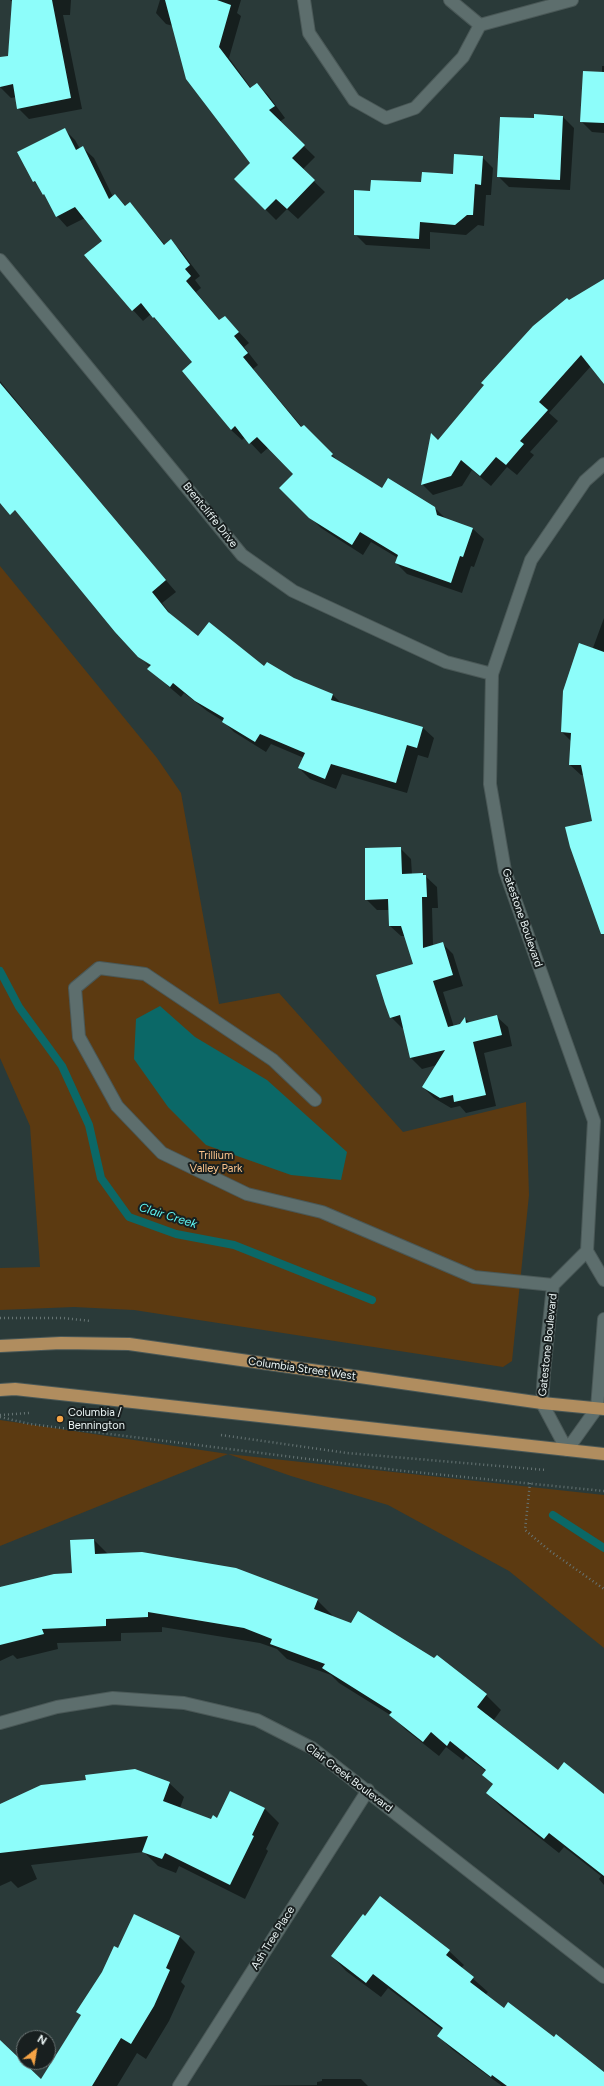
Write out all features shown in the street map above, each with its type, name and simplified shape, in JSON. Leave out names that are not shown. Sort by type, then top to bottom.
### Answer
[{"type":"main road","name":"Columbia Street West","points":[[0,1346],[61,1343],[129,1344],[542,1403],[601,1408]]},
{"type":"main road","points":[[0,1390],[15,1390],[604,1454]]},
{"type":"street","points":[[304,0],[309,33],[354,100],[386,118],[415,108],[463,57],[480,25],[572,0]]},
{"type":"street","points":[[450,0],[480,25]]},
{"type":"street","name":"Brentcliffe Drive","points":[[0,260],[242,556],[293,592],[446,662],[492,674]]},
{"type":"street","name":"Gatestone Boulevard","points":[[567,1450],[542,1403],[553,1285],[588,1251],[594,1122],[505,872],[490,784],[492,674],[531,560],[585,481],[604,464]]},
{"type":"street","points":[[315,1100],[273,1060],[145,974],[99,968],[75,988],[79,1037],[117,1106],[162,1153],[247,1194],[322,1212],[474,1277],[553,1285]]},
{"type":"street","points":[[588,1251],[604,1280]]},
{"type":"street","points":[[567,1450],[601,1408],[604,1319]]},
{"type":"street","name":"Clair Creek Boulevard","points":[[0,1723],[57,1707],[113,1698],[184,1703],[257,1720],[312,1748],[368,1790],[604,1978]]},
{"type":"street","name":"Ash Tree Place","points":[[179,2086],[368,1790]]},
{"type":"path","points":[[0,1318],[63,1318]]},
{"type":"path","points":[[0,1416],[30,1413]]},
{"type":"path","points":[[0,1416],[30,1424],[404,1471],[604,1491]]},
{"type":"path","points":[[216,1434],[347,1453],[550,1471]]},
{"type":"path","points":[[530,1483],[525,1530],[550,1551],[604,1589]]},
{"type":"green space","name":"Trillium Valley Park","points":[[0,566],[157,758],[181,793],[219,1004],[279,993],[403,1132],[526,1102],[529,1195],[512,1361],[503,1367],[134,1310],[74,1307],[0,1310],[0,1268],[40,1267],[30,1126],[0,1058]]},
{"type":"green space","points":[[0,1420],[228,1454],[0,1546]]},
{"type":"green space","points":[[228,1454],[604,1495],[604,1648],[509,1571],[388,1505],[291,1476]]},
{"type":"water","points":[[160,1006],[195,1037],[267,1080],[347,1152],[341,1180],[291,1175],[206,1145],[168,1107],[134,1059],[136,1019]]},
{"type":"building","points":[[12,0],[52,0],[71,98],[17,109],[13,84],[0,87],[0,57],[8,56]]},
{"type":"building","points":[[165,0],[217,0],[231,5],[219,47],[250,88],[257,83],[275,106],[269,110],[305,145],[292,158],[315,180],[287,209],[276,199],[265,210],[234,179],[250,163],[186,79]]},
{"type":"building","points":[[583,71],[604,72],[604,123],[580,122]]},
{"type":"building","points":[[534,114],[563,116],[560,180],[497,177],[500,117],[534,118]]},
{"type":"building","points":[[65,128],[76,150],[83,146],[109,199],[115,194],[125,206],[130,202],[164,245],[171,239],[190,265],[185,269],[191,276],[186,281],[219,320],[225,316],[239,332],[234,336],[248,353],[243,357],[301,427],[304,425],[333,454],[331,456],[382,488],[388,478],[435,507],[437,515],[473,528],[463,557],[460,556],[451,583],[395,563],[398,555],[360,532],[352,545],[309,518],[279,488],[293,474],[257,437],[249,444],[235,426],[231,430],[182,371],[192,362],[141,303],[132,311],[84,255],[102,241],[75,207],[56,217],[44,194],[43,195],[35,181],[33,182],[17,152]]},
{"type":"building","points":[[454,154],[483,156],[481,185],[475,184],[473,215],[467,215],[455,225],[420,222],[419,239],[354,235],[354,190],[370,191],[371,180],[421,182],[422,172],[453,174]]},
{"type":"building","points":[[604,279],[604,384],[581,355],[539,402],[548,410],[520,441],[524,444],[506,465],[496,457],[480,476],[461,460],[451,476],[421,485],[431,433],[438,440],[484,385],[481,383],[533,326],[567,298],[569,300]]},
{"type":"building","points":[[0,383],[166,580],[152,592],[168,612],[198,636],[209,622],[264,666],[267,662],[294,678],[333,694],[331,700],[423,727],[417,748],[407,745],[396,783],[331,764],[325,779],[298,768],[305,753],[260,734],[255,742],[222,722],[224,718],[195,701],[173,683],[170,687],[147,669],[151,665],[138,657],[115,632],[15,510],[10,515],[0,503]]},
{"type":"building","points":[[579,643],[604,652],[604,934],[601,934],[570,847],[565,827],[592,821],[581,765],[569,765],[571,733],[561,732],[563,691]]},
{"type":"building","points":[[401,847],[402,874],[423,873],[423,875],[426,875],[427,897],[422,897],[423,948],[443,942],[453,975],[433,981],[448,1027],[460,1024],[465,1017],[466,1023],[497,1015],[502,1035],[473,1042],[486,1095],[454,1102],[453,1095],[440,1098],[422,1087],[445,1050],[410,1058],[400,1015],[390,1018],[385,1004],[376,975],[413,964],[401,926],[389,926],[388,899],[365,900],[365,848]]},
{"type":"building","points":[[94,1539],[95,1554],[142,1552],[236,1568],[318,1599],[314,1609],[351,1623],[358,1611],[434,1658],[437,1655],[487,1694],[477,1707],[558,1770],[564,1762],[604,1794],[604,1876],[549,1833],[544,1839],[486,1793],[493,1784],[482,1775],[486,1770],[450,1741],[447,1746],[431,1732],[423,1742],[389,1715],[392,1712],[322,1668],[325,1664],[270,1644],[272,1639],[244,1628],[148,1612],[148,1617],[106,1619],[106,1626],[42,1629],[44,1634],[0,1645],[0,1587],[54,1574],[72,1573],[70,1540]]},
{"type":"building","points":[[135,1769],[170,1782],[163,1801],[211,1819],[213,1815],[217,1818],[230,1791],[265,1808],[252,1835],[254,1836],[230,1885],[165,1853],[162,1859],[142,1852],[148,1836],[0,1853],[0,1804],[41,1785],[86,1780],[85,1775]]},
{"type":"building","points":[[380,1896],[450,1950],[446,1955],[474,1977],[470,1982],[504,2008],[508,2002],[554,2037],[556,2034],[604,2072],[604,2086],[507,2086],[492,2075],[491,2077],[437,2036],[443,2028],[373,1974],[366,1983],[331,1956],[363,1914],[365,1916]]},
{"type":"building","points":[[134,1914],[180,1936],[166,1968],[170,1970],[154,2006],[131,2044],[121,2038],[92,2086],[0,2086],[0,2040],[16,2055],[16,2070],[32,2070],[41,2079],[47,2070],[56,2070],[56,2055],[81,2015],[76,2012],[102,1972],[114,1946],[118,1948]]},
{"type":"waterway","name":"Clair Creek","points":[[0,971],[19,1007],[62,1066],[89,1125],[101,1178],[129,1217],[176,1234],[234,1245],[372,1300]]},
{"type":"waterway","name":"Clair Creek","points":[[553,1515],[604,1548]]},
{"type":"place","name":"Columbia / Bennington","points":[[60,1419]]}]
